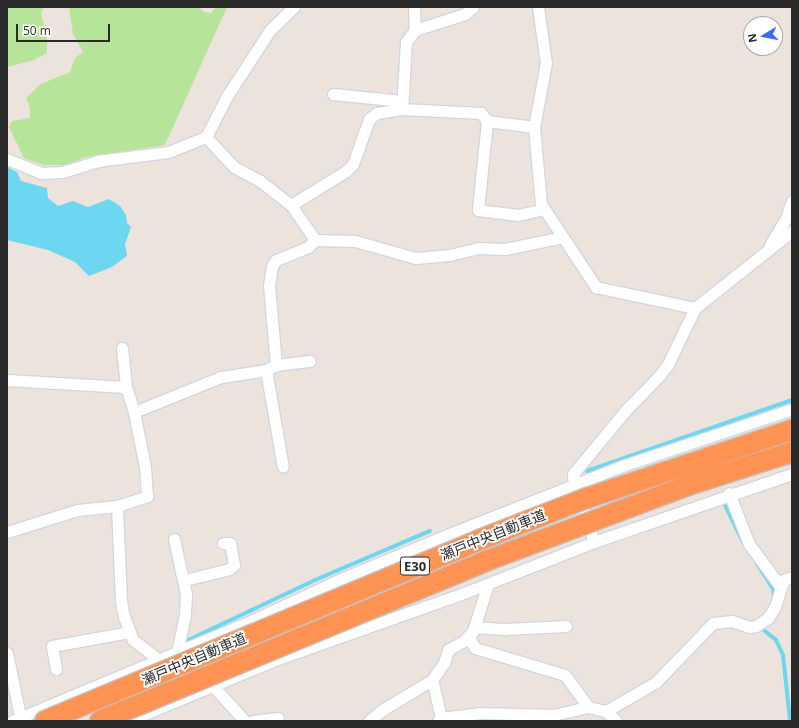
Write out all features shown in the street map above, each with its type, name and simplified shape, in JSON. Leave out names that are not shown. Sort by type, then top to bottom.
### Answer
[{"type":"highway","name":"瀬戸中央自動車道","points":[[45,721],[529,520],[682,465],[792,430]]},
{"type":"highway","name":"瀬戸中央自動車道","points":[[100,721],[501,556],[689,485],[792,452]]},
{"type":"street","points":[[7,159],[42,173],[62,172],[97,161],[168,152],[206,137],[227,96],[270,30],[294,7]]},
{"type":"street","points":[[414,7],[416,30]]},
{"type":"street","points":[[403,105],[406,42],[416,30],[464,14],[473,7]]},
{"type":"street","points":[[538,7],[546,63],[534,127],[541,204],[596,287],[695,308]]},
{"type":"street","points":[[333,94],[403,105],[481,113],[486,122],[478,210],[518,215],[544,209]]},
{"type":"street","points":[[291,205],[346,171],[352,164],[369,119],[377,113],[403,105]]},
{"type":"street","points":[[486,122],[534,127]]},
{"type":"street","points":[[206,137],[234,167],[260,181],[291,205],[315,240]]},
{"type":"street","points":[[768,248],[786,218],[792,201]]},
{"type":"street","points":[[594,542],[574,484],[574,474],[626,410],[668,364],[695,308],[768,248],[792,231]]},
{"type":"street","points":[[283,467],[271,368],[269,285],[272,266],[276,260],[308,247],[315,240],[355,241],[416,258],[450,255],[478,248],[505,249],[563,237]]},
{"type":"street","points":[[7,532],[77,510],[117,506],[147,496],[145,467],[134,412],[126,387],[122,348]]},
{"type":"street","points":[[134,412],[221,377],[310,360]]},
{"type":"street","points":[[7,380],[126,387]]},
{"type":"street","points":[[7,653],[18,720],[159,660],[350,575],[574,484],[696,440],[792,409]]},
{"type":"street","points":[[128,721],[272,661],[488,584],[594,542],[729,493],[792,474]]},
{"type":"street","points":[[729,493],[739,524],[749,544],[780,586]]},
{"type":"street","points":[[117,506],[121,602],[129,632],[133,640],[159,660]]},
{"type":"street","points":[[174,539],[185,580],[185,615],[177,652]]},
{"type":"street","points":[[185,580],[230,570],[234,565],[230,543],[223,544]]},
{"type":"street","points":[[606,711],[656,682],[713,623],[732,621],[749,627],[756,626],[768,618],[775,607],[783,580],[792,577]]},
{"type":"street","points":[[488,584],[471,632],[474,648],[565,674],[588,707]]},
{"type":"street","points":[[369,721],[382,710],[432,680],[444,663],[448,650],[471,632],[566,626]]},
{"type":"street","points":[[56,669],[52,646],[129,632]]},
{"type":"street","points":[[432,680],[440,720],[481,713],[554,715],[588,707],[606,711],[616,721]]},
{"type":"street","points":[[213,686],[245,721]]},
{"type":"street","points":[[254,721],[278,718]]},
{"type":"green space","points":[[7,7],[44,7],[41,13],[47,39],[47,53],[34,60],[7,67]]},
{"type":"green space","points":[[69,7],[199,7],[204,12],[211,13],[216,7],[227,7],[165,145],[86,157],[64,165],[43,165],[24,158],[9,127],[12,121],[30,118],[30,108],[26,98],[41,84],[70,72],[75,58],[83,52],[73,34]]},
{"type":"water","points":[[7,167],[17,172],[21,181],[47,188],[48,198],[58,206],[73,201],[88,207],[109,199],[120,206],[126,215],[127,223],[131,227],[125,244],[127,256],[112,267],[89,276],[75,262],[48,250],[7,240]]},
{"type":"waterway","points":[[587,471],[792,400]]},
{"type":"waterway","points":[[725,505],[743,542]]},
{"type":"waterway","points":[[184,642],[315,580],[430,531]]},
{"type":"waterway","points":[[757,564],[773,589],[774,597]]},
{"type":"waterway","points":[[760,627],[776,640],[783,655],[790,721]]}]
